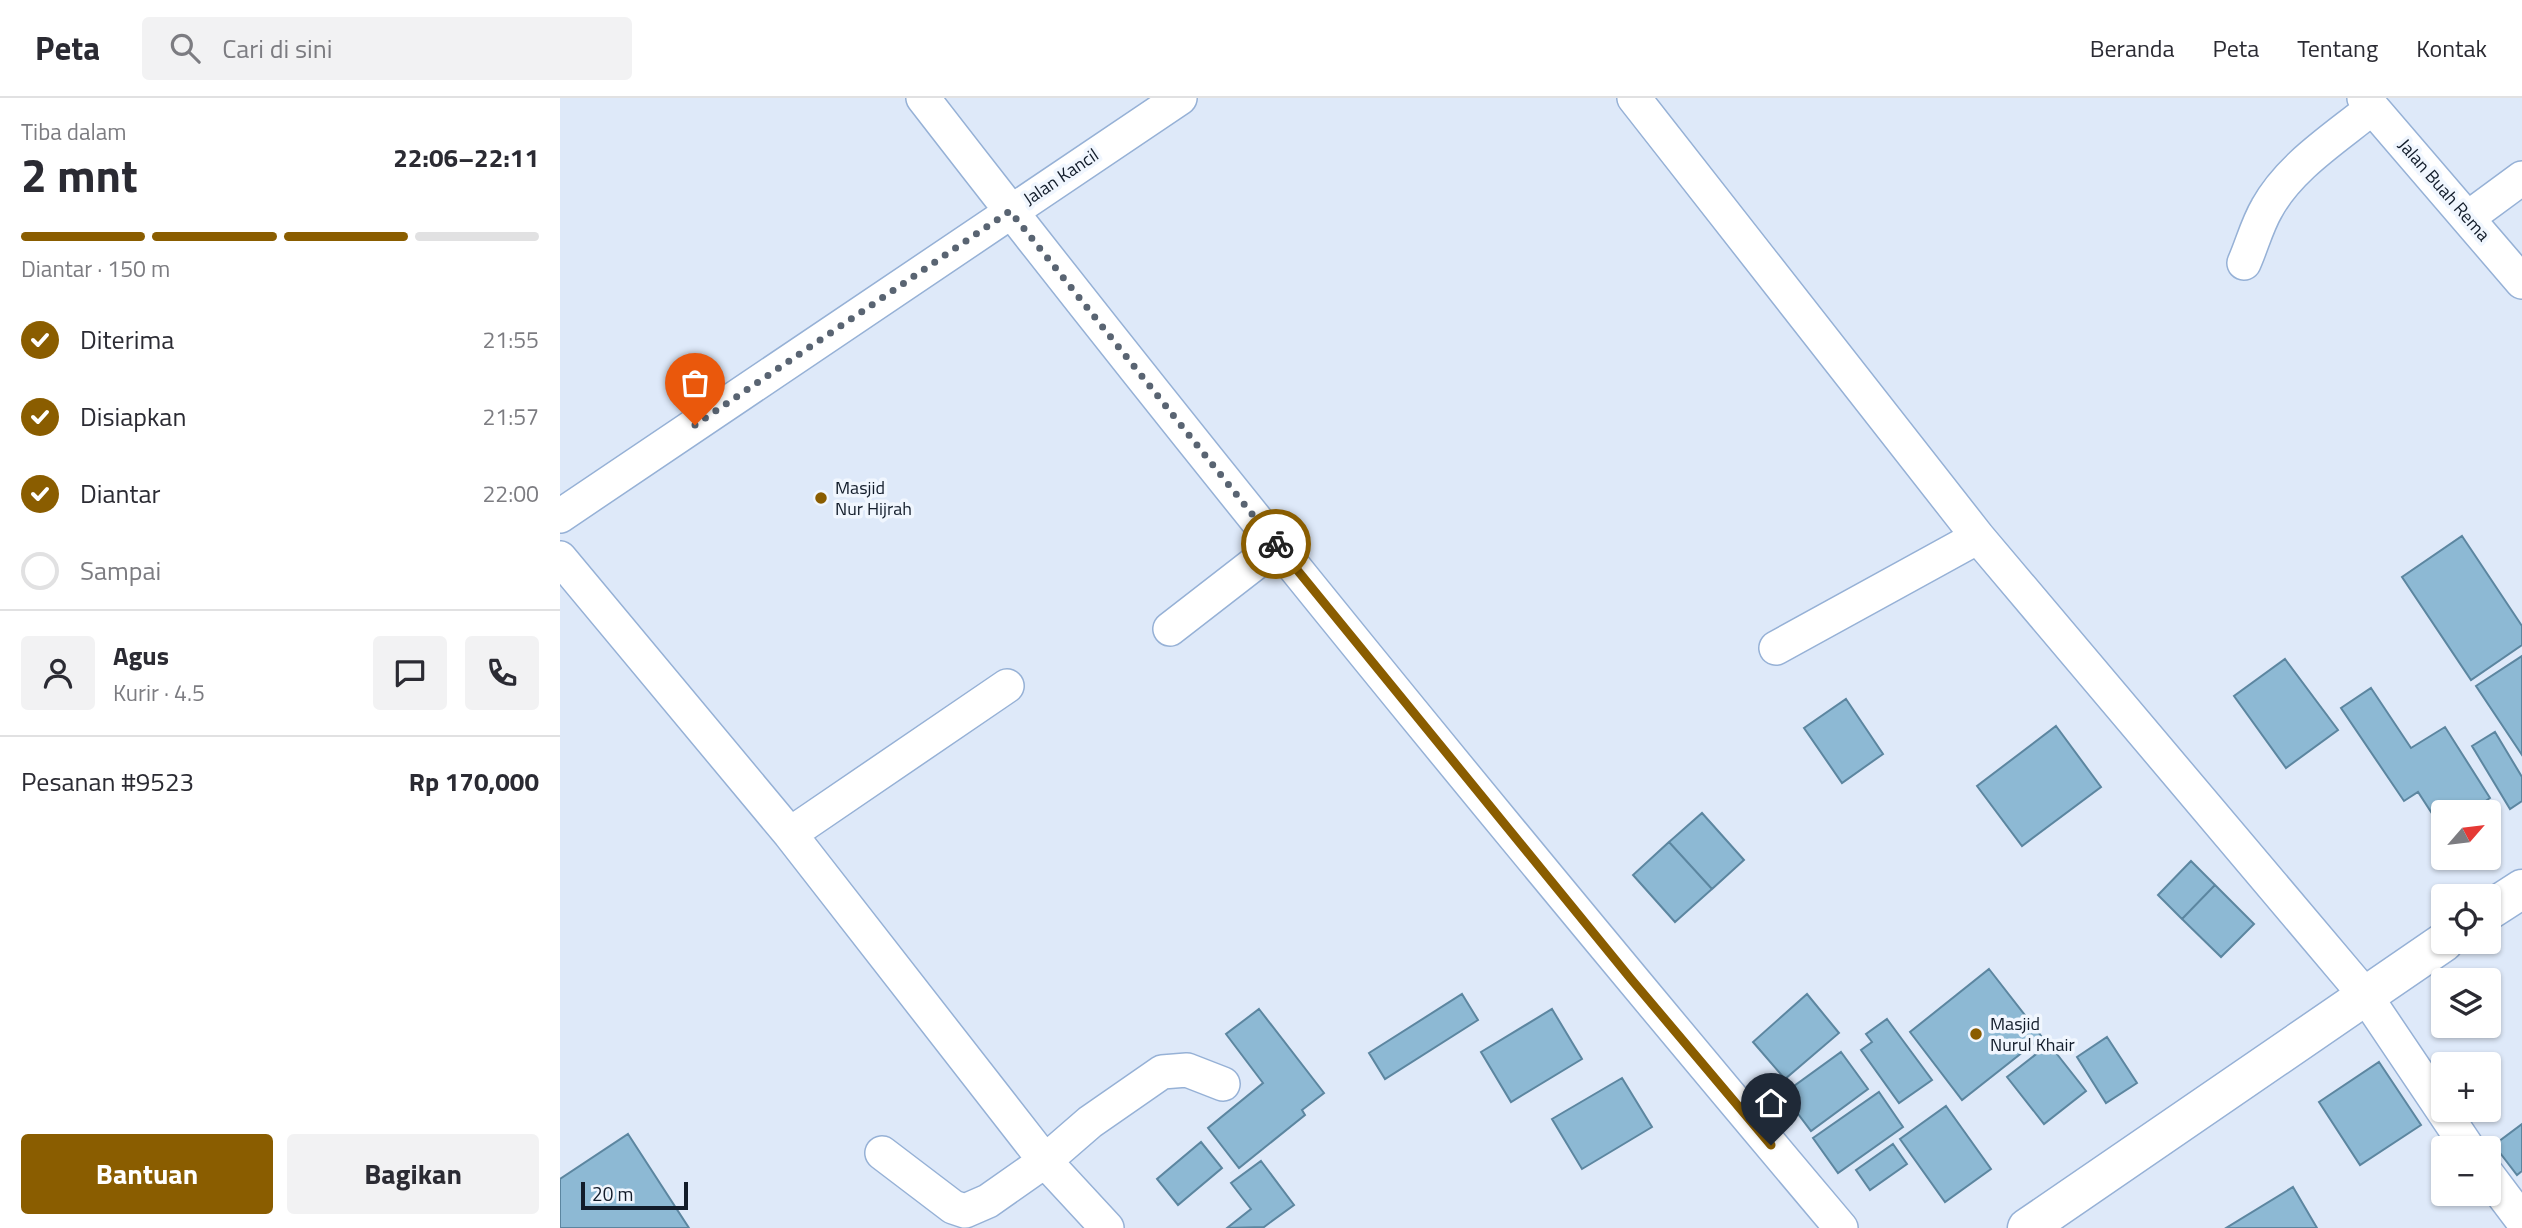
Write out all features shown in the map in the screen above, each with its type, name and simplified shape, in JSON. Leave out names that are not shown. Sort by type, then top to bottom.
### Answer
[{"type":"street","points":[[923,98],[1277,546],[1631,979],[1841,1228]]},
{"type":"street","name":"Jalan Kancil","points":[[560,516],[1180,98]]},
{"type":"street","points":[[1634,98],[1978,537],[2365,995],[2460,1136]]},
{"type":"street","points":[[2244,263],[2266,209],[2278,191],[2368,103]]},
{"type":"street","name":"Jalan Buah Rema","points":[[2368,103],[2469,217],[2522,282]]},
{"type":"street","points":[[2469,217],[2522,178]]},
{"type":"street","points":[[1776,648],[1978,537]]},
{"type":"street","points":[[1170,629],[1277,546]]},
{"type":"street","points":[[560,558],[790,834],[1045,1161],[1107,1228]]},
{"type":"street","points":[[790,834],[1007,685]]},
{"type":"street","points":[[2501,903],[2522,889]]},
{"type":"street","points":[[2027,1228],[2431,951]]},
{"type":"street","points":[[883,1153],[953,1207],[965,1211],[988,1201],[1045,1161],[1090,1122],[1162,1072],[1187,1070],[1223,1084]]},
{"type":"street","points":[[2501,1192],[2522,1220]]},
{"type":"building","points":[[2462,536],[2522,626],[2522,645],[2471,680],[2402,577]]},
{"type":"building","points":[[2522,656],[2522,755],[2476,686]]},
{"type":"building","points":[[2285,659],[2338,730],[2286,768],[2234,696]]},
{"type":"building","points":[[2371,688],[2411,748],[2445,727],[2490,798],[2431,800],[2431,812],[2418,792],[2404,801],[2341,708]]},
{"type":"building","points":[[1846,699],[1883,754],[1842,783],[1804,728]]},
{"type":"building","points":[[2056,726],[2101,787],[2022,846],[1977,786]]},
{"type":"building","points":[[2495,732],[2522,777],[2522,801],[2510,809],[2472,746]]},
{"type":"building","points":[[1702,813],[1744,860],[1712,889],[1669,842]]},
{"type":"building","points":[[1669,842],[1712,889],[1675,922],[1633,875]]},
{"type":"building","points":[[2191,861],[2215,885],[2182,919],[2158,895]]},
{"type":"building","points":[[2215,885],[2254,924],[2221,957],[2182,919]]},
{"type":"building","name":"Masjid Nurul Khair","points":[[1989,969],[2042,1037],[1962,1100],[1910,1032]]},
{"type":"building","points":[[1462,994],[1478,1020],[1385,1079],[1369,1053]]},
{"type":"building","points":[[1807,994],[1839,1033],[1785,1079],[1753,1042]]},
{"type":"building","points":[[1259,1009],[1324,1093],[1302,1110],[1305,1115],[1239,1168],[1208,1128],[1263,1083],[1226,1034]]},
{"type":"building","points":[[1552,1009],[1582,1059],[1511,1102],[1481,1052]]},
{"type":"building","points":[[1887,1019],[1932,1080],[1899,1103],[1861,1050],[1872,1042],[1866,1034]]},
{"type":"building","points":[[2107,1037],[2137,1083],[2106,1103],[2077,1057]]},
{"type":"building","points":[[2049,1044],[2086,1091],[2044,1124],[2007,1077]]},
{"type":"building","points":[[1841,1052],[1868,1089],[1811,1131],[1783,1094]]},
{"type":"building","points":[[2379,1062],[2421,1125],[2360,1165],[2319,1102]]},
{"type":"building","points":[[1622,1078],[1652,1127],[1582,1169],[1552,1119]]},
{"type":"building","points":[[1879,1092],[1903,1127],[1838,1173],[1813,1138]]},
{"type":"building","points":[[1946,1106],[1991,1169],[1945,1202],[1900,1139]]},
{"type":"building","points":[[2522,1124],[2522,1171],[2517,1175],[2501,1154],[2501,1140]]},
{"type":"building","points":[[628,1134],[689,1228],[560,1228],[560,1179]]},
{"type":"building","points":[[1201,1142],[1222,1168],[1178,1205],[1157,1179]]},
{"type":"building","points":[[1893,1144],[1907,1164],[1870,1190],[1856,1170]]},
{"type":"building","points":[[1261,1161],[1294,1205],[1264,1227],[1227,1228],[1251,1209],[1231,1183]]},
{"type":"building","points":[[2293,1187],[2317,1228],[2226,1228]]},
{"type":"way so far","points":[[695,425],[1010,211],[1276,544]]},
{"type":"place","name":"Masjid Nur Hijrah","points":[[821,498]]},
{"type":"place","name":"Masjid Nurul Khair","points":[[1976,1034]]},
{"type":"route","points":[[1276,544],[1631,979],[1771,1145]]}]
